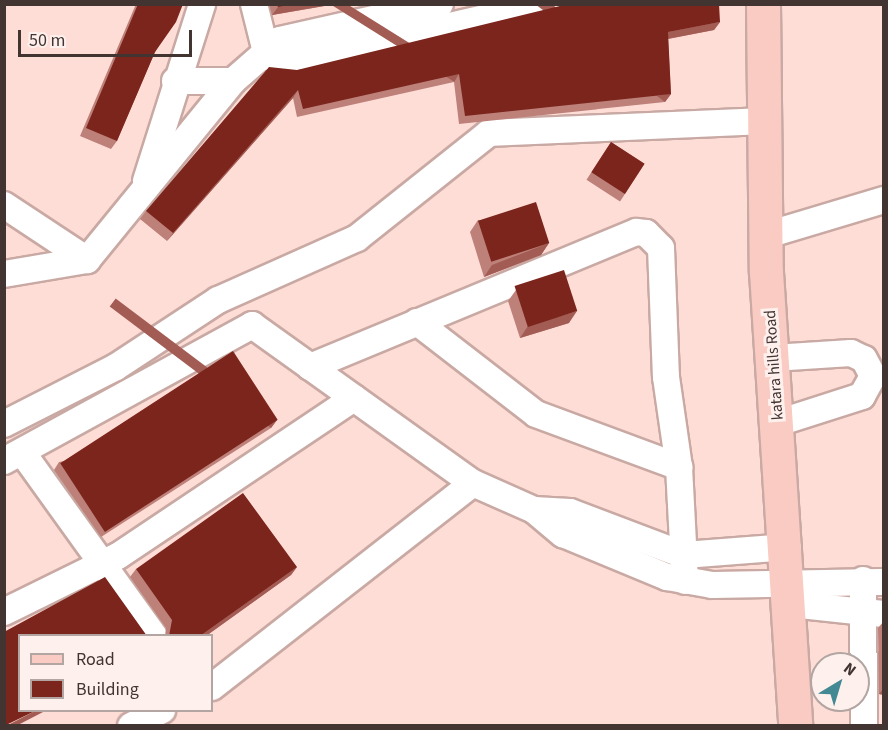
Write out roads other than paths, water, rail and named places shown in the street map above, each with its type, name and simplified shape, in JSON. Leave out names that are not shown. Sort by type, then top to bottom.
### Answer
[{"type":"main road","name":"katara hills Road","points":[[763,4],[766,235],[788,547],[795,726]]},
{"type":"street","points":[[143,192],[202,4]]},
{"type":"street","points":[[254,4],[267,56]]},
{"type":"street","points":[[267,56],[288,63],[440,4]]},
{"type":"street","points":[[408,18],[534,6]]},
{"type":"street","points":[[4,274],[87,260],[233,81],[267,56]]},
{"type":"street","points":[[176,81],[233,81]]},
{"type":"street","points":[[4,424],[116,367],[218,300],[357,238],[489,133],[764,121]]},
{"type":"street","points":[[766,235],[884,200]]},
{"type":"street","points":[[4,205],[87,260]]},
{"type":"street","points":[[310,367],[636,232],[646,233],[661,248],[666,377],[679,467],[685,581]]},
{"type":"street","points":[[417,322],[536,414],[679,467]]},
{"type":"street","points":[[153,634],[105,564],[13,456],[252,325],[473,483],[534,510],[563,534],[685,581],[790,592],[873,613]]},
{"type":"street","points":[[773,358],[851,353],[864,359],[873,376],[862,396],[778,423]]},
{"type":"street","points":[[4,612],[105,564],[354,398]]},
{"type":"street","points":[[213,686],[473,483]]},
{"type":"street","points":[[534,510],[570,512],[684,555],[788,547]]},
{"type":"street","points":[[790,592],[873,581],[870,714]]},
{"type":"street","points":[[131,726],[160,712]]}]
